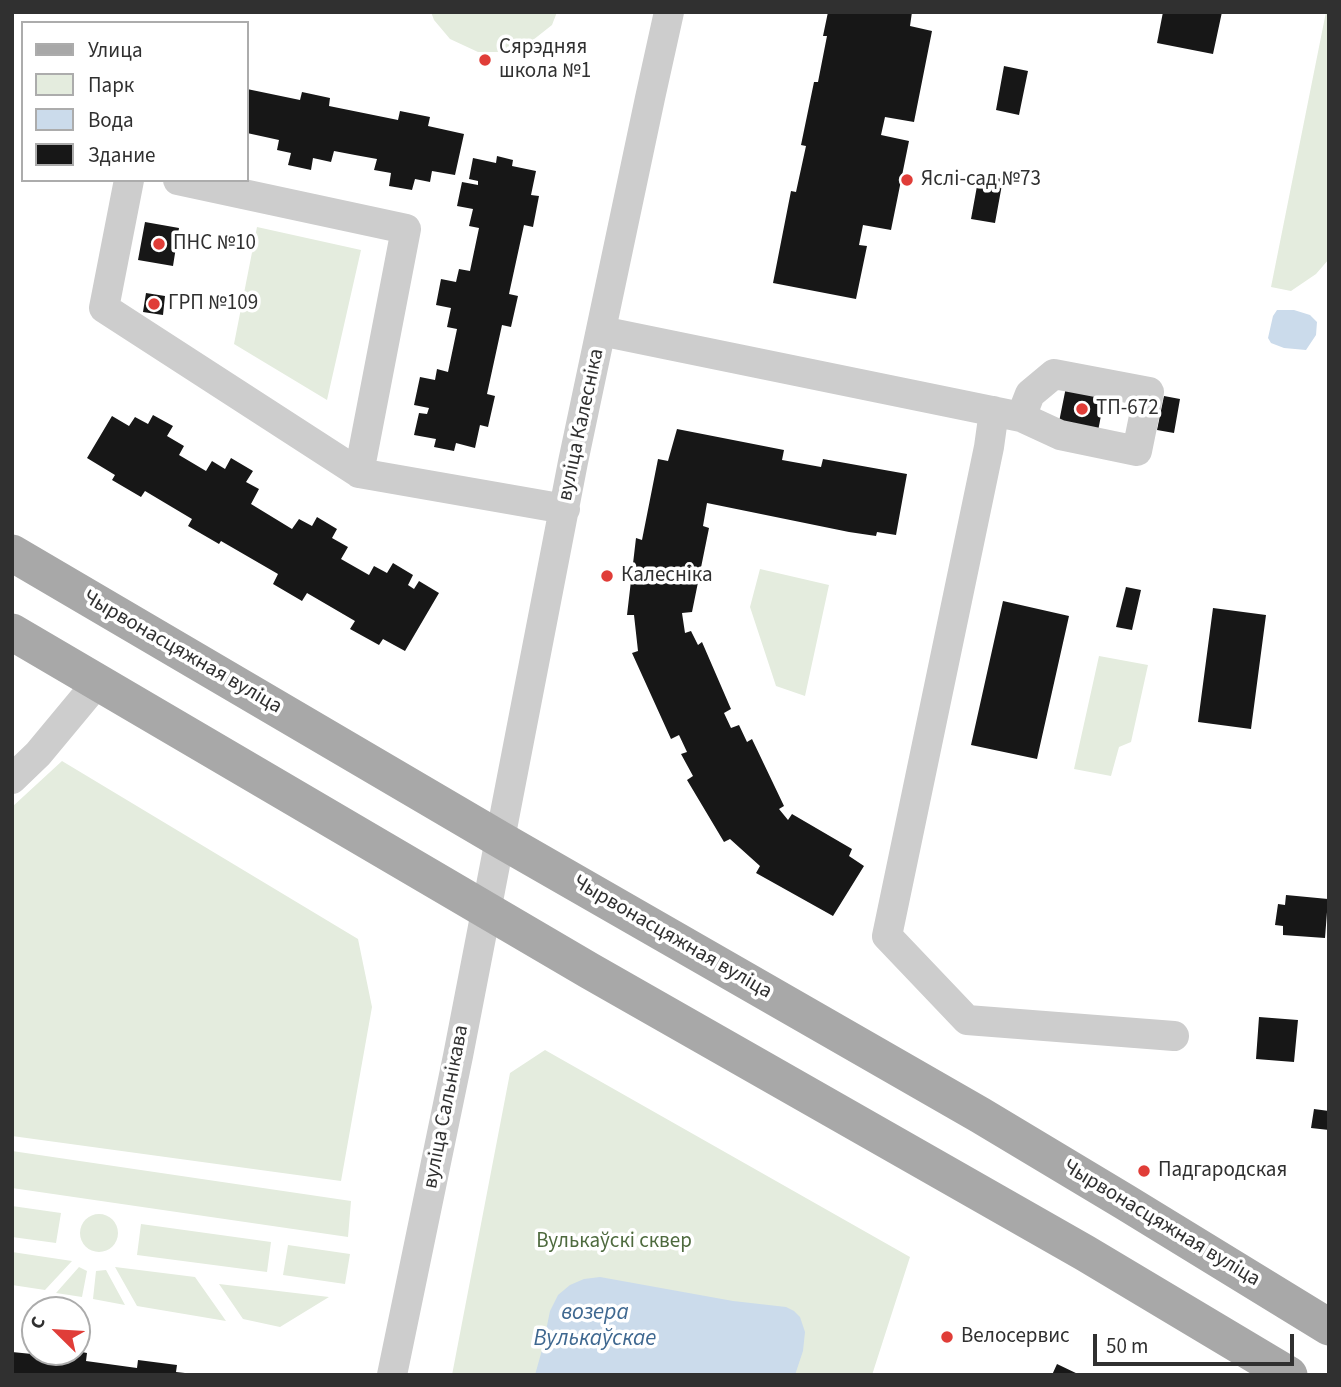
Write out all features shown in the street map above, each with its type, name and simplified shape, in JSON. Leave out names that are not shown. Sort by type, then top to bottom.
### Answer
[{"type":"main road","name":"Чырвонасцяжная вуліца","points":[[12,553],[500,840],[1002,1129],[1329,1327]]},
{"type":"main road","points":[[12,632],[486,911],[1085,1252],[1289,1375]]},
{"type":"street","name":"вуліца Калесніка","points":[[500,840],[601,331],[669,12]]},
{"type":"street","points":[[129,182],[104,309],[359,473],[565,509]]},
{"type":"street","points":[[187,182],[406,229],[359,473]]},
{"type":"street","points":[[601,331],[1007,414],[989,447],[887,936],[967,1020],[1174,1036]]},
{"type":"street","points":[[12,779],[38,754],[97,683]]},
{"type":"street","name":"вуліца Сальнікава","points":[[392,1375],[500,840]]},
{"type":"green space","points":[[431,12],[557,12],[552,25],[533,40],[504,52],[478,52],[450,39],[434,20]]},
{"type":"green space","points":[[1326,12],[1329,12],[1329,259],[1316,274],[1291,291],[1271,287]]},
{"type":"green space","points":[[257,227],[361,250],[327,400],[234,344]]},
{"type":"green space","points":[[760,569],[829,585],[805,696],[776,686],[750,607]]},
{"type":"green space","points":[[1099,656],[1148,665],[1131,742],[1119,747],[1111,776],[1074,769]]},
{"type":"green space","points":[[62,761],[358,939],[372,1007],[341,1181],[12,1136],[12,807]]},
{"type":"green space","name":"Вулькаўскі сквер","points":[[545,1050],[910,1257],[872,1375],[452,1375],[510,1073]]},
{"type":"green space","points":[[12,1151],[351,1201],[348,1237],[12,1188]]},
{"type":"green space","points":[[12,1206],[61,1213],[56,1243],[12,1237]]},
{"type":"green space","points":[[99,1214],[112,1220],[118,1233],[112,1246],[99,1252],[86,1246],[80,1233],[86,1220]]},
{"type":"green space","points":[[141,1224],[271,1242],[267,1272],[137,1255]]},
{"type":"green space","points":[[288,1245],[350,1254],[345,1284],[283,1275]]},
{"type":"green space","points":[[12,1252],[72,1261],[45,1290],[12,1285]]},
{"type":"green space","points":[[79,1267],[87,1271],[82,1296],[56,1293]]},
{"type":"green space","points":[[115,1267],[195,1277],[226,1321],[137,1306]]},
{"type":"green space","points":[[106,1270],[125,1305],[93,1299],[96,1271]]},
{"type":"green space","points":[[219,1284],[329,1297],[280,1327],[243,1319]]},
{"type":"water","points":[[1277,310],[1294,310],[1310,315],[1317,322],[1316,335],[1306,350],[1284,348],[1271,343],[1268,338]]},
{"type":"water","name":"возера Вулькаўскае","points":[[600,1277],[733,1301],[786,1307],[794,1311],[800,1317],[805,1332],[803,1351],[795,1375],[535,1375],[550,1311],[558,1295],[570,1285],[584,1279]]},
{"type":"building","points":[[828,12],[912,12],[910,26],[932,31],[914,122],[885,117],[881,135],[909,141],[891,230],[863,225],[859,245],[867,246],[856,299],[773,283],[791,191],[796,192],[806,146],[801,145],[814,82],[818,82],[827,36],[823,36]]},
{"type":"building","points":[[1163,12],[1222,12],[1213,54],[1157,43]]},
{"type":"building","points":[[1004,66],[1028,71],[1019,115],[996,110]]},
{"type":"building","points":[[248,89],[300,100],[302,92],[330,98],[329,106],[398,120],[400,111],[430,117],[428,126],[464,134],[455,175],[432,171],[430,182],[415,179],[412,190],[389,186],[391,173],[374,170],[377,159],[334,151],[331,162],[313,158],[311,170],[288,165],[291,153],[277,150],[279,140],[248,133]]},
{"type":"building","points":[[497,156],[513,160],[512,166],[536,171],[531,195],[539,196],[533,227],[524,225],[509,294],[518,296],[511,327],[502,325],[487,394],[495,396],[488,427],[480,425],[475,448],[456,443],[454,451],[434,447],[436,439],[414,435],[419,413],[427,414],[429,408],[414,405],[420,377],[435,380],[437,369],[448,372],[457,329],[447,327],[451,308],[436,305],[441,279],[456,282],[459,269],[470,271],[479,228],[469,226],[473,209],[457,206],[462,182],[478,185],[478,181],[469,179],[473,158],[496,163]]},
{"type":"building","points":[[979,175],[1003,179],[995,223],[971,219]]},
{"type":"building","name":"ПНС №10","points":[[145,222],[179,228],[173,266],[138,260]]},
{"type":"building","name":"ГРП №109","points":[[146,293],[165,296],[163,315],[143,312]]},
{"type":"building","name":"ТП-672","points":[[1066,387],[1105,395],[1098,431],[1059,422]]},
{"type":"building","points":[[1164,396],[1180,399],[1174,433],[1157,430]]},
{"type":"building","points":[[153,415],[173,426],[167,436],[184,446],[179,455],[206,471],[212,461],[225,469],[231,458],[253,471],[246,482],[259,489],[251,504],[292,529],[299,519],[312,526],[317,517],[337,529],[332,538],[348,547],[341,559],[369,575],[374,566],[387,573],[393,563],[413,575],[408,585],[414,589],[419,581],[439,593],[405,651],[383,639],[379,645],[350,629],[355,621],[307,593],[302,601],[273,584],[278,574],[221,541],[219,544],[188,526],[192,519],[145,491],[141,497],[112,480],[115,475],[87,458],[112,416],[129,426],[135,417],[148,424]]},
{"type":"building","points":[[677,429],[784,450],[782,460],[821,467],[823,459],[907,474],[896,535],[877,532],[876,536],[849,532],[707,503],[703,526],[709,528],[692,612],[682,613],[685,633],[691,631],[698,645],[702,642],[731,709],[724,713],[731,728],[739,725],[747,742],[752,739],[784,806],[779,809],[788,820],[792,814],[852,849],[849,856],[864,866],[833,916],[756,873],[760,866],[730,839],[724,842],[687,780],[693,776],[681,754],[687,752],[679,735],[671,739],[632,653],[638,651],[634,615],[627,615],[636,538],[642,540],[658,459],[668,461]]},
{"type":"building","points":[[1126,587],[1141,590],[1132,630],[1116,627]]},
{"type":"building","points":[[1003,601],[1069,616],[1037,759],[971,745]]},
{"type":"building","points":[[1213,608],[1266,615],[1251,729],[1198,722]]},
{"type":"building","points":[[1286,895],[1328,899],[1325,938],[1283,935],[1283,926],[1275,925],[1278,904],[1285,905]]},
{"type":"building","points":[[1259,1017],[1298,1020],[1294,1062],[1256,1059]]},
{"type":"building","points":[[1314,1109],[1329,1111],[1329,1130],[1311,1128]]},
{"type":"building","points":[[12,1352],[21,1353],[21,1366],[91,1366],[91,1362],[137,1368],[138,1360],[177,1365],[176,1372],[185,1375],[12,1375]]},
{"type":"building","points":[[1057,1364],[1080,1375],[1052,1375]]},
{"type":"place","name":"Сярэдняя школа №1","points":[[485,60]]},
{"type":"place","name":"Яслі-сад №73","points":[[907,180]]},
{"type":"place","name":"ПНС №10","points":[[159,244]]},
{"type":"place","name":"ГРП №109","points":[[154,304]]},
{"type":"place","name":"ТП-672","points":[[1082,409]]},
{"type":"place","name":"Калесніка","points":[[607,576]]},
{"type":"place","name":"Падгародская","points":[[1144,1171]]},
{"type":"place","name":"Велосервис","points":[[947,1337]]}]
